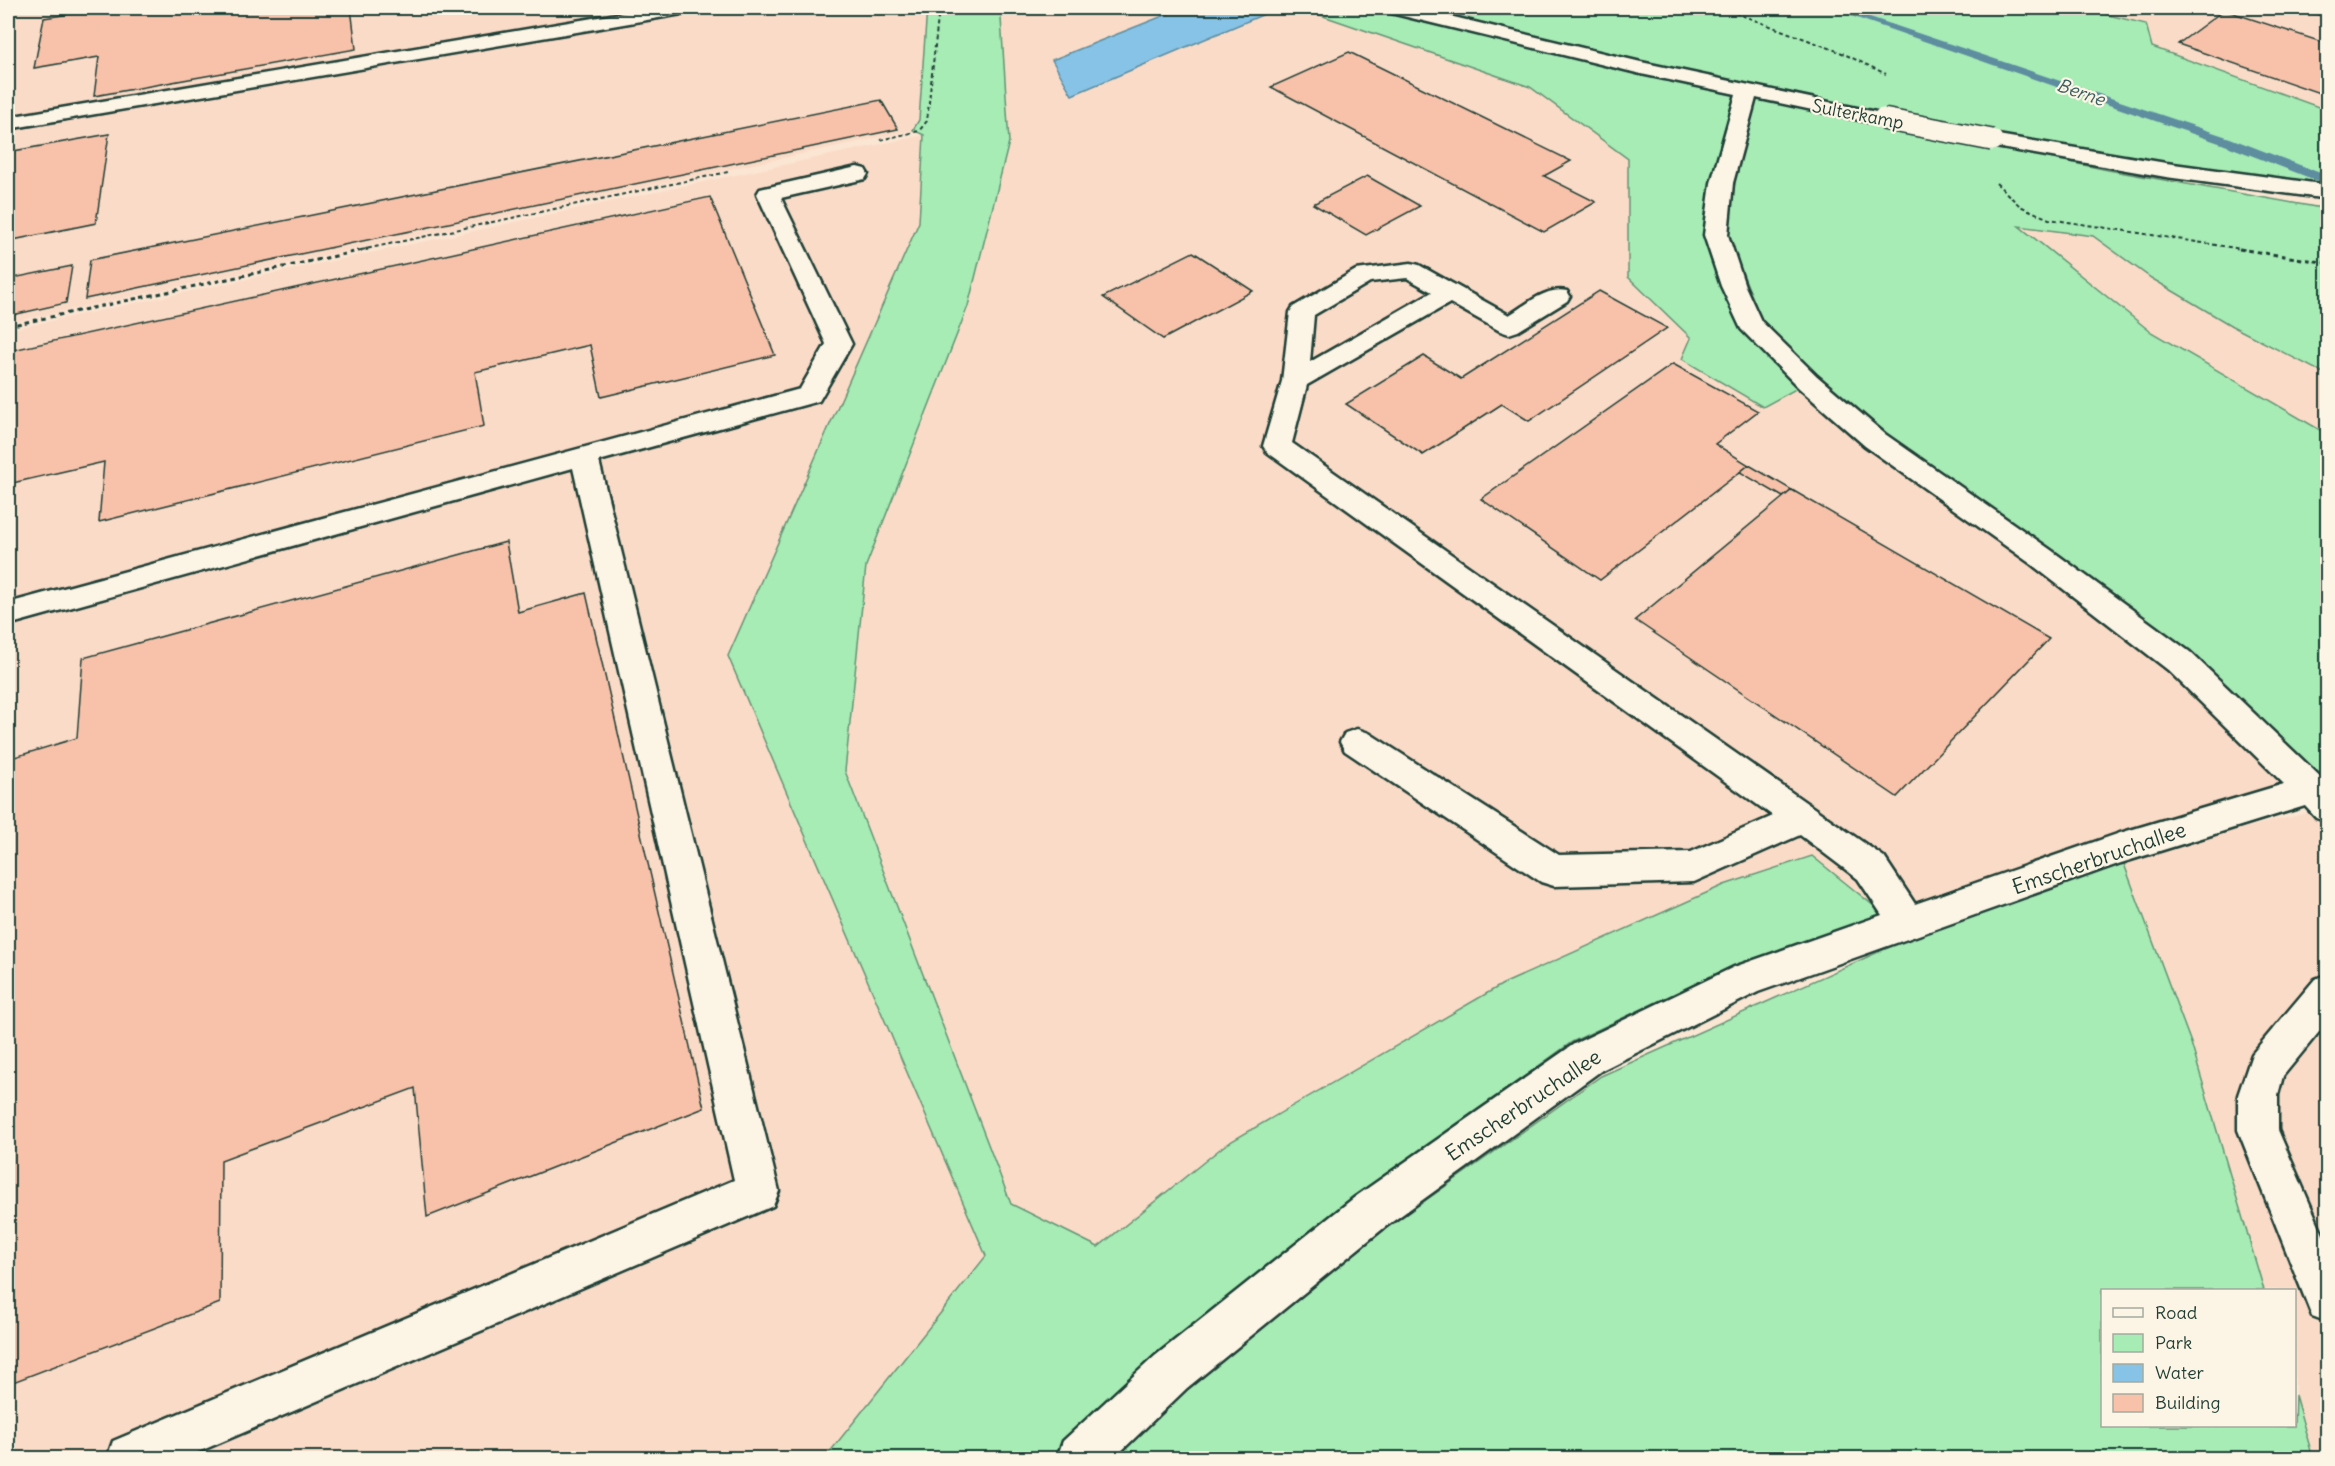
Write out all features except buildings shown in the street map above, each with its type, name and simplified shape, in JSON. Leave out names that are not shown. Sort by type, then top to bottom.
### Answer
[{"type":"street","points":[[8,123],[682,8]]},
{"type":"street","name":"Sulterkamp","points":[[1395,8],[1747,92],[1883,119],[2156,169],[2328,192]]},
{"type":"street","points":[[2321,8],[2328,9]]},
{"type":"street","name":"Emscherbruchallee","points":[[1747,92],[1722,183],[1716,235],[1733,286],[1750,324],[1808,382],[1875,440],[2041,557],[2179,661],[2320,799]]},
{"type":"street","points":[[8,614],[810,395],[839,344],[768,194],[857,174]]},
{"type":"street","points":[[1558,296],[1509,327],[1411,270],[1364,275],[1302,312],[1295,381],[1277,446],[1871,868],[1908,924]]},
{"type":"street","points":[[1295,381],[1449,293]]},
{"type":"street","points":[[130,1458],[758,1191],[584,456]]},
{"type":"street","points":[[1357,742],[1554,871],[1694,867],[1803,818]]},
{"type":"street","name":"Emscherbruchallee","points":[[1080,1458],[1171,1372],[1370,1212],[1588,1057],[1747,979],[2120,848],[2320,799]]},
{"type":"street","points":[[2328,991],[2266,1066],[2258,1095],[2258,1130],[2328,1300]]},
{"type":"path","points":[[872,141],[919,131],[927,121],[939,8]]},
{"type":"path","points":[[8,326],[732,171]]},
{"type":"shaded area","points":[[8,8],[927,8],[919,120],[913,130],[8,323]]},
{"type":"shaded area","points":[[1005,8],[1300,8],[1530,87],[1628,159],[1628,277],[1691,339],[1682,359],[1803,385],[2170,665],[2295,783],[2107,837],[1885,915],[1812,856],[1724,885],[1503,984],[1225,1145],[1098,1247],[1011,1204],[845,771],[866,567],[968,306],[1009,142],[1001,18]]},
{"type":"shaded area","points":[[2079,8],[2327,8],[2327,110],[2152,47],[2146,24]]},
{"type":"shaded area","points":[[924,135],[919,222],[728,656],[986,1256],[825,1458],[8,1458],[8,330]]},
{"type":"shaded area","points":[[2018,226],[2093,236],[2151,278],[2232,326],[2327,374],[2327,434],[2151,332]]},
{"type":"shaded area","points":[[2317,811],[2327,823],[2327,1458],[2313,1458],[2296,1398],[2296,1289],[2264,1289],[2191,1043],[2121,856]]},
{"type":"green space","points":[[927,8],[1005,8],[1001,18],[1009,142],[968,306],[866,566],[845,771],[1011,1204],[1098,1247],[1225,1145],[1503,984],[1724,885],[1812,856],[1885,915],[1737,964],[1572,1042],[1353,1200],[1161,1351],[1183,1388],[1388,1227],[1601,1076],[1921,933],[2121,856],[2191,1043],[2264,1289],[2101,1289],[2101,1427],[2296,1427],[2296,1398],[2313,1458],[825,1458],[986,1256],[728,656],[919,222],[924,135],[913,130],[919,120]]},
{"type":"green space","points":[[1300,8],[1385,8],[1741,93],[1724,149],[1726,285],[1803,385],[1763,407],[1682,359],[1691,338],[1628,277],[1628,159],[1530,87]]},
{"type":"green space","points":[[1401,8],[2079,8],[2146,24],[2152,47],[2327,110],[2327,190],[2165,168],[1640,66]]},
{"type":"green space","points":[[1754,97],[2108,170],[2327,209],[2327,375],[2232,326],[2151,278],[2093,236],[2019,226],[2151,332],[2327,434],[2327,791],[1945,477],[1881,431],[1815,376],[1762,321],[1727,235],[1740,149]]},
{"type":"water","points":[[1183,8],[1269,8],[1274,10],[1072,95],[1052,60]]},
{"type":"waterway","name":"Berne","points":[[1834,8],[2226,141],[2328,181]]}]
